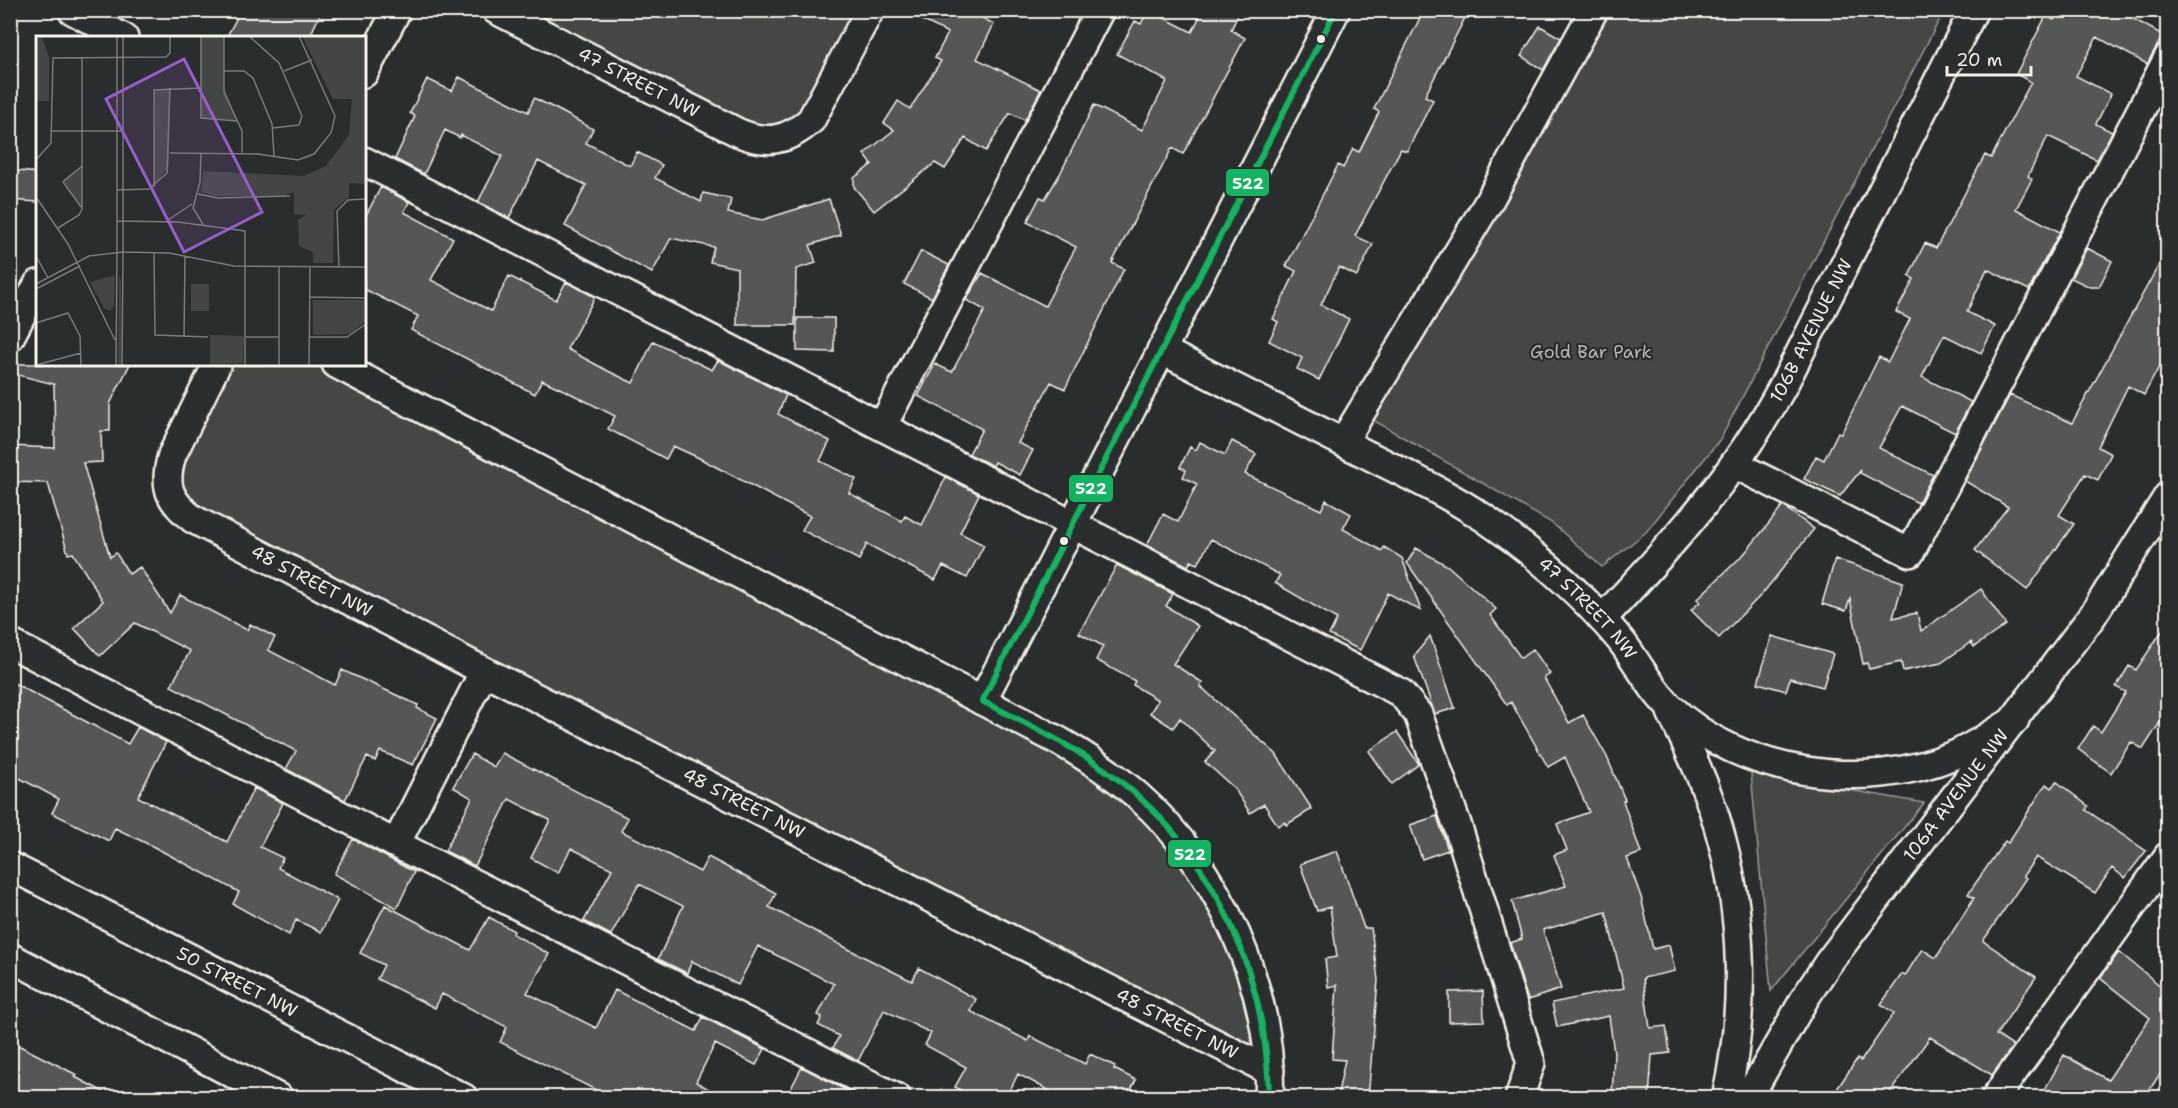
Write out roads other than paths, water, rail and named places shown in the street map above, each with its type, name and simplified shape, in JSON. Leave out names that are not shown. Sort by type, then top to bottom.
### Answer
[{"type":"street","points":[[72,10],[120,36]]},
{"type":"street","points":[[366,69],[397,10]]},
{"type":"street","name":"47 STREET NW","points":[[496,10],[747,137],[772,140],[786,138],[811,120],[870,10]]},
{"type":"street","points":[[883,425],[1100,10]]},
{"type":"street","points":[[982,701],[1336,10]]},
{"type":"street","points":[[1343,442],[1488,203],[1594,10]]},
{"type":"street","name":"106B AVENUE NW","points":[[1602,619],[1682,534],[1736,465],[1779,394],[1974,10]]},
{"type":"street","points":[[1736,465],[1910,553],[2168,58]]},
{"type":"street","points":[[366,162],[1384,682],[1412,703],[1457,824],[1531,1063],[1519,1098]]},
{"type":"street","points":[[10,338],[36,288]]},
{"type":"street","name":"47 STREET NW","points":[[1161,350],[1428,485],[1483,517],[1537,557],[1602,619],[1668,705],[1700,730],[1733,748],[1797,769],[1845,774],[1893,771],[1955,754],[2015,720]]},
{"type":"street","name":"48 STREET NW","points":[[216,366],[172,455],[167,470],[168,486],[177,507],[193,519],[483,672],[1270,1071]]},
{"type":"street","name":"48 STREET NW","points":[[340,366],[1059,741],[1110,774],[1139,796],[1188,850],[1209,884],[1244,953],[1265,1029],[1270,1071]]},
{"type":"street","name":"106A AVENUE NW","points":[[1748,1098],[1799,1008],[1828,963],[2093,615],[2168,496]]},
{"type":"street","points":[[10,643],[396,844],[897,1098]]},
{"type":"street","points":[[396,844],[483,672]]},
{"type":"street","points":[[1668,705],[1687,746],[1718,826],[1733,899],[1738,943],[1739,987],[1736,1032],[1726,1098]]},
{"type":"street","points":[[1995,1098],[2168,856]]},
{"type":"street","name":"50 STREET NW","points":[[10,866],[462,1097]]},
{"type":"street","points":[[10,957],[279,1098]]},
{"type":"street","points":[[1269,1098],[1270,1071]]},
{"type":"park label","name":"Gold Bar Park","points":[[1591,352]]}]
